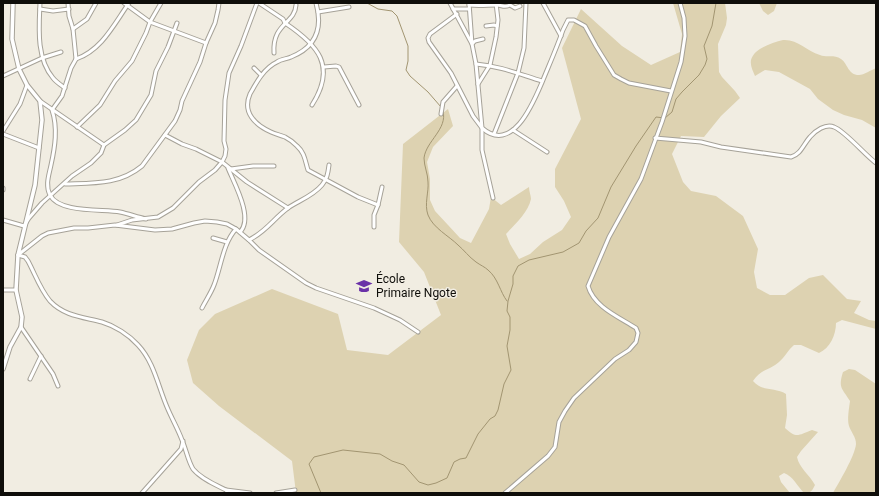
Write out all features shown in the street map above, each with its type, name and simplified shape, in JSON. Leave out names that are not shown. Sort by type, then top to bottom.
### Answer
[{"type":"street","points":[[13,3],[12,40],[19,69],[26,85],[40,101],[104,145]]},
{"type":"street","points":[[40,3],[38,31],[42,58],[53,78],[65,88]]},
{"type":"street","points":[[52,110],[58,103],[65,88],[71,68],[76,59],[73,29],[69,16],[68,3]]},
{"type":"street","points":[[73,29],[86,19],[96,3]]},
{"type":"street","points":[[77,127],[100,105],[115,81],[132,61],[150,22],[161,3]]},
{"type":"street","points":[[65,184],[109,182],[135,172],[142,166],[175,121],[215,23],[218,3]]},
{"type":"street","points":[[18,255],[42,236],[48,234],[74,228],[115,225],[132,220],[158,217],[173,208],[222,162],[226,149],[224,141],[225,100],[229,73],[258,3],[283,19],[284,24],[311,43],[324,67],[318,92],[312,105]]},
{"type":"street","points":[[316,3],[320,22],[318,30],[311,43],[300,53],[276,62],[261,75],[249,96],[247,106],[255,123],[269,131],[285,137],[298,147],[305,156],[308,170],[358,197],[378,205]]},
{"type":"street","points":[[450,3],[472,44]]},
{"type":"street","points":[[494,134],[518,74],[524,48],[526,3]]},
{"type":"street","points":[[543,3],[561,36]]},
{"type":"street","points":[[505,493],[548,456],[555,447],[559,422],[574,398],[615,359],[636,342],[638,333],[636,328],[599,305],[590,295],[588,286],[609,237],[641,179],[662,122],[681,62],[685,36],[684,18],[680,3]]},
{"type":"street","points":[[76,59],[89,53],[102,42],[117,22],[127,4],[150,22],[206,43]]},
{"type":"street","points":[[453,9],[496,4],[504,7],[510,5],[515,8],[520,6]]},
{"type":"street","points":[[478,84],[490,65],[496,37],[496,4]]},
{"type":"street","points":[[274,53],[274,38],[284,24],[294,14],[296,5]]},
{"type":"street","points":[[469,6],[482,128],[482,150],[493,198]]},
{"type":"street","points":[[318,12],[349,7]]},
{"type":"street","points":[[40,9],[53,11],[69,9]]},
{"type":"street","points":[[457,14],[432,32],[428,38],[429,42],[451,73],[473,116],[488,133],[500,135],[513,130],[524,119],[568,20],[574,20],[585,26],[614,75],[629,83],[671,91]]},
{"type":"street","points":[[24,226],[35,210],[72,176],[97,158],[104,145],[136,120],[151,95],[156,71],[168,47],[177,23]]},
{"type":"street","points":[[486,26],[497,26]]},
{"type":"street","points":[[472,44],[475,41],[483,39]]},
{"type":"street","points":[[3,76],[42,58],[61,52]]},
{"type":"street","points":[[476,64],[490,65],[507,69],[542,81]]},
{"type":"street","points":[[324,67],[339,67],[359,105]]},
{"type":"street","points":[[254,68],[261,75]]},
{"type":"street","points":[[3,131],[20,104],[26,85]]},
{"type":"street","points":[[441,114],[443,102],[457,86]]},
{"type":"street","points":[[3,369],[10,347],[21,327],[22,317],[16,290],[18,255],[35,185],[42,120],[40,101]]},
{"type":"street","points":[[52,110],[56,142],[47,181],[50,196],[56,202],[64,206],[86,210],[122,213],[146,219]]},
{"type":"street","points":[[655,138],[701,142],[721,147],[791,157],[796,156],[800,152],[815,132],[828,126],[833,126],[841,131],[876,163]]},
{"type":"street","points":[[513,130],[547,152]]},
{"type":"street","points":[[3,134],[39,148]]},
{"type":"street","points":[[165,135],[222,162],[247,182],[288,208]]},
{"type":"street","points":[[249,240],[264,231],[288,208],[319,189],[326,179],[329,165]]},
{"type":"street","points":[[227,166],[244,208],[245,224],[240,232]]},
{"type":"street","points":[[231,169],[253,166],[274,166]]},
{"type":"street","points":[[374,227],[374,215],[382,187]]},
{"type":"street","points":[[3,220],[24,226]]},
{"type":"street","points":[[115,225],[155,230],[172,229],[205,221],[227,224],[240,232],[259,250],[306,283],[316,288],[374,308],[400,320],[418,332]]},
{"type":"street","points":[[202,308],[214,285],[226,250],[227,242],[236,229]]},
{"type":"street","points":[[213,238],[227,242]]},
{"type":"street","points":[[18,255],[25,257],[50,301],[60,309],[79,317],[113,326],[138,344],[151,363],[166,406],[183,441],[194,469],[206,479],[227,492],[250,493]]},
{"type":"street","points":[[3,290],[16,290]]},
{"type":"street","points":[[21,327],[41,356],[58,386]]},
{"type":"street","points":[[30,378],[41,356]]},
{"type":"street","points":[[142,493],[181,449],[183,441]]},
{"type":"street","points":[[276,493],[295,490]]},
{"type":"shaded area","points":[[673,3],[725,3],[727,18],[726,25],[718,44],[719,72],[740,98],[721,116],[704,137],[681,136],[672,154],[683,182],[691,191],[716,196],[743,216],[758,249],[754,272],[757,288],[770,295],[785,295],[809,278],[823,275],[847,299],[861,301],[854,313],[869,320],[876,321],[876,329],[842,320],[836,323],[832,341],[823,351],[819,353],[801,345],[794,345],[776,365],[759,374],[753,381],[760,387],[786,394],[787,415],[785,428],[792,434],[798,435],[812,430],[818,432],[797,457],[800,465],[815,485],[812,490],[808,493],[804,493],[787,474],[784,473],[779,476],[781,482],[790,493],[296,493],[292,461],[219,406],[193,383],[187,360],[199,330],[215,314],[272,289],[338,314],[347,350],[388,355],[441,315],[424,272],[399,242],[403,144],[448,109],[453,126],[433,147],[427,162],[430,179],[430,200],[435,211],[460,238],[471,243],[489,209],[491,197],[501,205],[529,187],[531,199],[527,209],[506,234],[519,259],[530,254],[543,242],[562,230],[571,217],[564,201],[555,187],[555,169],[581,119],[562,48],[581,9],[622,46],[651,65],[680,52],[682,34]]},
{"type":"shaded area","points":[[759,3],[777,3],[774,11],[768,15],[763,11]]},
{"type":"shaded area","points":[[783,40],[798,43],[820,55],[841,59],[855,75],[863,74],[876,68],[876,128],[862,120],[833,110],[818,99],[810,89],[779,72],[765,70],[755,76],[751,60],[756,52],[764,47]]},
{"type":"shaded area","points":[[849,369],[855,370],[876,384],[876,493],[833,493],[850,462],[856,444],[848,423],[850,401],[841,385],[843,372]]},
{"type":"waterway","points":[[367,3],[378,9],[392,11],[397,16],[408,46],[408,61],[406,70],[410,76],[428,92],[441,107]]},
{"type":"waterway","points":[[321,493],[309,464],[314,457],[343,450],[380,454],[392,461],[404,465],[419,482],[428,485],[447,478],[454,462],[466,458],[478,434],[490,419],[495,416],[498,410],[504,384],[511,370],[507,346],[510,330],[510,317],[507,311],[513,284],[513,276],[518,266],[529,260],[563,252],[579,243],[586,231],[598,218],[611,187],[656,117],[665,118],[672,112],[676,99],[699,75],[705,65],[707,59],[704,46],[712,26],[716,3]]},
{"type":"waterway","points":[[443,111],[444,117],[440,129],[429,146],[424,158],[428,179],[426,207],[428,215],[430,220],[437,228],[473,260],[491,273],[497,281],[507,301]]},
{"type":"place","name":"École Primaire Ngote","points":[[364,286]]}]
